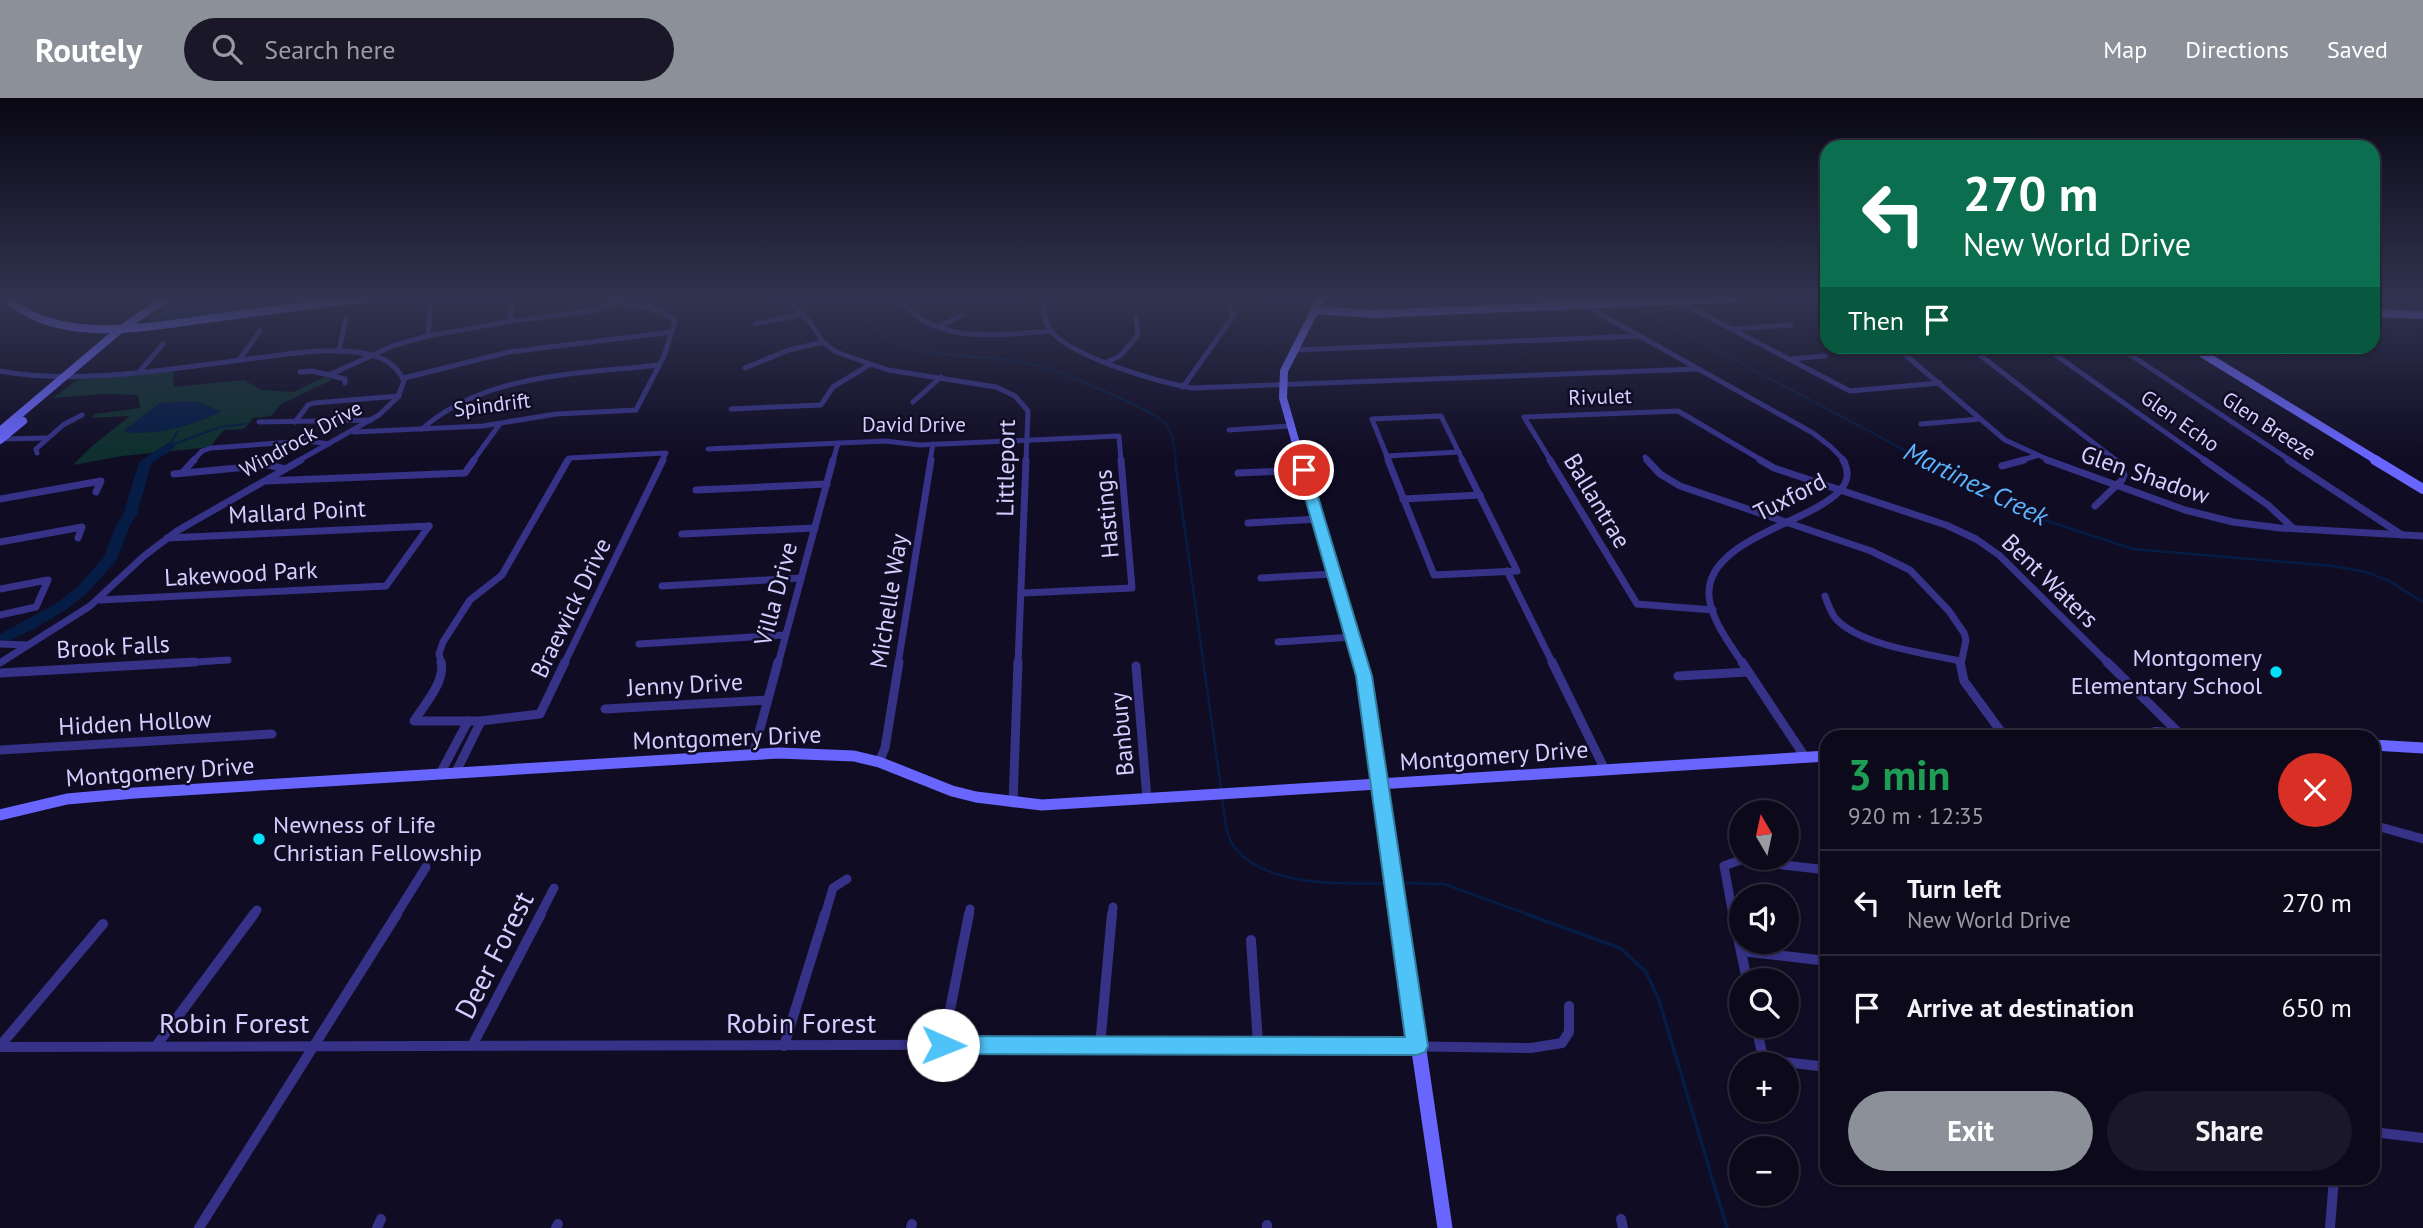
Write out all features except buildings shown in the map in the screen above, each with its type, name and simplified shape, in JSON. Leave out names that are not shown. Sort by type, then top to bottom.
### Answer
[{"type":"main road","points":[[0,437],[65,376],[98,351]]},
{"type":"main road","points":[[0,437],[77,376],[102,351]]},
{"type":"main road","points":[[1295,351],[1284,371],[1282,386],[1290,426],[1364,676],[1445,1228]]},
{"type":"main road","points":[[2203,354],[2423,489]]},
{"type":"main road","points":[[2380,745],[2423,748]]},
{"type":"main road","name":"Montgomery Drive","points":[[0,815],[67,799],[804,752],[854,756],[879,762],[952,791],[1013,803],[1076,804],[1820,756]]},
{"type":"street","points":[[140,371],[157,351]]},
{"type":"street","points":[[239,360],[246,351]]},
{"type":"street","points":[[0,371],[35,377],[77,376],[301,352],[340,351],[371,355],[392,363],[404,377]]},
{"type":"street","points":[[329,375],[384,351]]},
{"type":"street","points":[[404,377],[519,351]]},
{"type":"street","points":[[422,429],[447,407],[489,390],[517,383],[659,365],[665,351]]},
{"type":"street","points":[[744,368],[787,351]]},
{"type":"street","name":"Littleport","points":[[834,351],[869,365],[996,387],[1014,396],[1028,411],[1013,803]]},
{"type":"street","points":[[1084,351],[1153,380],[1183,387],[1282,386],[1699,369]]},
{"type":"street","points":[[1109,361],[1125,351]]},
{"type":"street","points":[[1183,387],[1209,351]]},
{"type":"street","name":"Tuxford","points":[[1667,351],[1828,444],[1848,466],[1850,474],[1844,491],[1828,503],[1743,543],[1723,559],[1711,582],[1709,596],[1721,630],[1805,757]]},
{"type":"street","points":[[1773,351],[1850,391],[1940,383]]},
{"type":"street","name":"Glen Shadow","points":[[1905,354],[2005,440],[2036,456],[2118,486],[2217,519],[2294,528],[2423,536]]},
{"type":"street","points":[[1978,354],[2114,458],[2124,470],[2118,486],[2095,506]]},
{"type":"street","name":"Glen Echo","points":[[2054,354],[2268,505],[2294,528]]},
{"type":"street","name":"Glen Breeze","points":[[2129,354],[2402,535]]},
{"type":"street","points":[[1789,359],[1825,356]]},
{"type":"street","name":"Spindrift","points":[[351,432],[499,425],[556,414],[636,410],[659,365]]},
{"type":"street","points":[[731,409],[821,405],[833,387],[869,365]]},
{"type":"street","points":[[300,372],[312,371],[329,375],[345,379],[345,383]]},
{"type":"street","points":[[295,422],[308,405],[314,402],[399,396],[404,377]]},
{"type":"street","points":[[913,402],[941,377]]},
{"type":"street","name":"Windrock Drive","points":[[0,663],[99,600],[167,538],[372,420],[399,396]]},
{"type":"street","name":"Bent Waters","points":[[1678,411],[1763,462],[1946,525],[1984,544],[2176,730]]},
{"type":"street","name":"Rivulet","points":[[1524,417],[1678,411]]},
{"type":"street","points":[[37,453],[36,449],[47,438],[72,419],[82,415]]},
{"type":"street","points":[[1441,416],[1459,453],[1517,571],[1434,575],[1372,419],[1441,416]]},
{"type":"street","name":"Ballantrae","points":[[1524,417],[1637,604],[1713,610]]},
{"type":"street","points":[[259,422],[346,418],[372,420]]},
{"type":"street","points":[[1921,424],[1980,419]]},
{"type":"street","points":[[263,481],[465,473],[499,425]]},
{"type":"street","points":[[1229,430],[1290,426]]},
{"type":"street","name":"David Drive","points":[[708,449],[885,441],[933,444],[1119,436]]},
{"type":"street","name":"Hastings","points":[[1023,593],[1132,588],[1119,436]]},
{"type":"street","points":[[0,437],[47,438]]},
{"type":"street","points":[[285,469],[269,466],[178,474],[202,451],[211,448],[307,441],[329,444]]},
{"type":"street","name":"Villa Drive","points":[[753,755],[838,443]]},
{"type":"street","name":"Michelle Way","points":[[879,762],[885,748],[933,444]]},
{"type":"street","name":"Braewick Drive","points":[[666,453],[543,711],[534,717],[468,722],[418,722],[414,719],[437,684],[443,667],[439,654],[443,642],[470,600],[502,575],[569,458],[666,453]]},
{"type":"street","points":[[1386,456],[1459,453]]},
{"type":"street","points":[[2002,466],[2036,456]]},
{"type":"street","points":[[1645,457],[1660,474],[1680,486],[1885,556],[1910,570],[1949,611],[1964,633],[1966,640],[1960,661],[1961,673],[1968,689],[2000,730]]},
{"type":"street","points":[[1238,473],[1304,470]]},
{"type":"street","points":[[0,499],[101,481],[96,492]]},
{"type":"street","points":[[696,490],[827,484]]},
{"type":"street","points":[[1403,499],[1479,495]]},
{"type":"street","points":[[1248,523],[1318,519]]},
{"type":"street","name":"Mallard Point","points":[[167,538],[429,526],[386,586]]},
{"type":"street","points":[[0,542],[82,527],[78,538]]},
{"type":"street","points":[[682,534],[814,528]]},
{"type":"street","points":[[1507,571],[1605,770]]},
{"type":"street","points":[[1261,578],[1334,574]]},
{"type":"street","points":[[662,586],[801,578]]},
{"type":"street","points":[[0,589],[48,580],[36,607],[0,615]]},
{"type":"street","name":"Lakewood Park","points":[[99,600],[386,586]]},
{"type":"street","points":[[1825,596],[1834,616],[1846,628],[1866,637],[1960,661]]},
{"type":"street","points":[[639,644],[785,635]]},
{"type":"street","points":[[1278,642],[1353,637]]},
{"type":"street","name":"Brook Falls","points":[[0,644],[27,645]]},
{"type":"street","name":"Brook Falls","points":[[0,673],[228,660]]},
{"type":"street","name":"Banbury","points":[[1136,666],[1147,799]]},
{"type":"street","points":[[1678,676],[1748,672]]},
{"type":"street","name":"Jenny Drive","points":[[606,709],[767,699]]},
{"type":"street","points":[[456,774],[481,721]]},
{"type":"street","points":[[440,774],[468,722]]},
{"type":"street","name":"Hidden Hollow","points":[[0,750],[272,734]]},
{"type":"street","points":[[2380,827],[2423,839]]},
{"type":"street","points":[[1729,897],[1724,866],[1740,860],[1820,869]]},
{"type":"street","points":[[199,1228],[426,867]]},
{"type":"street","points":[[784,1046],[833,888],[847,879]]},
{"type":"street","name":"Deer Forest","points":[[473,1044],[554,888]]},
{"type":"street","points":[[1100,1046],[1113,907]]},
{"type":"street","points":[[943,1045],[970,909]]},
{"type":"street","points":[[156,1046],[257,910]]},
{"type":"street","points":[[0,1047],[103,924]]},
{"type":"street","points":[[1251,940],[1258,1044]]},
{"type":"street","points":[[1767,954],[1820,960]]},
{"type":"street","name":"Robin Forest","points":[[0,1047],[1258,1044],[1531,1048],[1562,1043],[1569,1031],[1569,1006]]},
{"type":"street","points":[[1759,1038],[1762,1053],[1767,1060],[1820,1066]]},
{"type":"street","points":[[2380,1133],[2423,1138]]},
{"type":"street","points":[[2330,1228],[2333,1185]]},
{"type":"green space","points":[[174,370],[175,387],[244,380],[261,390],[293,392],[325,377],[332,380],[281,404],[271,416],[253,418],[244,429],[224,430],[210,447],[122,456],[73,465],[130,416],[91,418],[95,414],[140,408],[138,395],[104,394],[53,398],[77,380]]},
{"type":"water","points":[[195,401],[221,411],[201,421],[174,428],[146,433],[123,431],[160,403]]},
{"type":"waterway","points":[[923,351],[1032,364],[1081,381],[1145,410],[1167,425],[1176,461]]},
{"type":"waterway","name":"Martinez Creek","points":[[1718,351],[1925,461]]},
{"type":"waterway","points":[[178,431],[169,446],[220,427],[245,424]]},
{"type":"waterway","points":[[3,638],[62,606],[82,590],[111,558],[124,523],[130,515],[145,462],[169,446]]},
{"type":"waterway","points":[[1175,460],[1221,788]]},
{"type":"waterway","name":"Martinez Creek","points":[[1922,460],[2020,512],[2133,549],[2333,566],[2366,572],[2389,581],[2423,602]]},
{"type":"waterway","points":[[1222,798],[1230,840],[1246,859],[1264,869],[1284,876],[1330,883],[1392,883]]},
{"type":"waterway","points":[[1398,883],[1444,884],[1530,915]]},
{"type":"waterway","points":[[1526,914],[1620,948],[1646,972],[1659,1000],[1727,1228]]},
{"type":"place","name":"Montgomery Elementary School","points":[[2276,672]]},
{"type":"place","name":"Newness of Life Christian Fellowship","points":[[259,839]]},
{"type":"route","points":[[943,1045],[1417,1046],[1364,676],[1304,470]]}]
